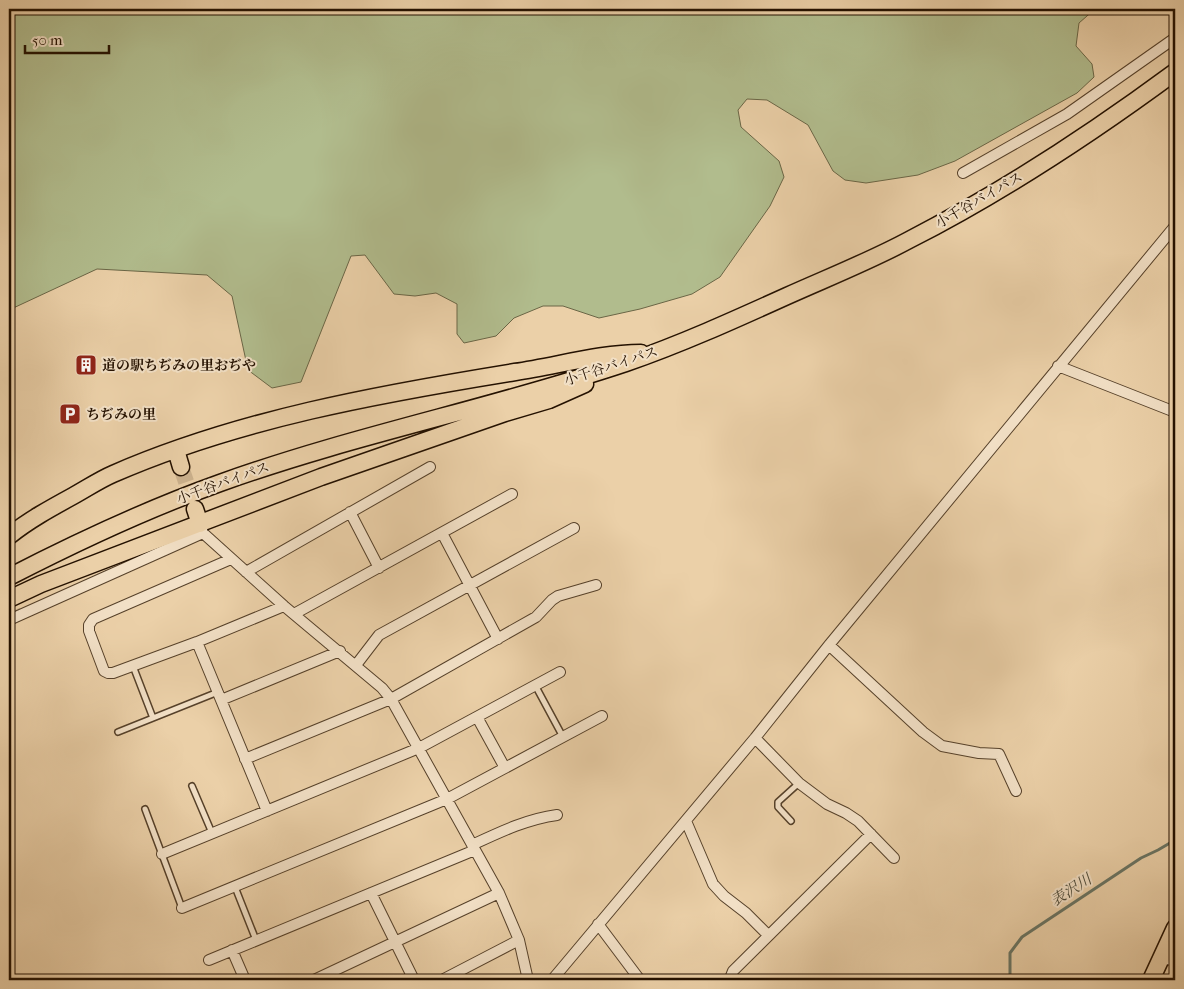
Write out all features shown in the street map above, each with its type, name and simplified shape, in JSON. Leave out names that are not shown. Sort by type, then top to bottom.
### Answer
[{"type":"highway","name":"小千谷バイパス","points":[[9,577],[80,541],[154,508],[220,483],[310,454],[627,363],[719,327],[907,242],[980,202],[1141,98],[1175,72]]},
{"type":"highway","points":[[9,536],[25,522],[112,475],[176,450],[250,426],[395,392],[538,369],[617,353],[651,354]]},
{"type":"highway","points":[[9,599],[41,584],[201,529],[322,477],[548,400],[627,363]]},
{"type":"highway","points":[[176,450],[181,467]]},
{"type":"highway","points":[[195,508],[201,529]]},
{"type":"highway","points":[[1151,980],[1169,959],[1175,928]]},
{"type":"street","points":[[963,173],[1067,114],[1175,38]]},
{"type":"street","points":[[552,980],[755,738],[828,645],[1175,226]]},
{"type":"street","points":[[1058,366],[1175,412]]},
{"type":"street","points":[[246,572],[430,468]]},
{"type":"street","points":[[294,614],[512,494]]},
{"type":"street","points":[[350,512],[379,568]]},
{"type":"street","points":[[356,665],[380,635],[574,528]]},
{"type":"street","points":[[9,620],[201,529],[231,559],[284,606],[356,665],[382,688],[391,699],[499,893],[519,940],[528,980]]},
{"type":"street","points":[[442,533],[498,639]]},
{"type":"street","points":[[231,559],[93,619],[89,624],[89,631],[104,671],[113,674],[284,606]]},
{"type":"street","points":[[245,759],[391,699],[536,617],[558,596],[596,585]]},
{"type":"street","points":[[197,642],[267,811]]},
{"type":"street","points":[[828,645],[923,732],[942,746],[980,753],[998,754],[1016,791]]},
{"type":"street","points":[[219,696],[340,652]]},
{"type":"street","points":[[162,854],[419,748],[560,672]]},
{"type":"street","points":[[182,908],[447,800],[602,716]]},
{"type":"street","points":[[477,717],[505,768]]},
{"type":"street","points":[[755,738],[799,783],[827,804],[846,812],[858,821],[894,858]]},
{"type":"street","points":[[209,960],[371,893],[474,847],[515,825],[540,817],[557,815]]},
{"type":"street","points":[[686,821],[713,884],[768,935]]},
{"type":"street","points":[[732,980],[733,970],[871,834]]},
{"type":"street","points":[[371,893],[414,980]]},
{"type":"street","points":[[314,980],[499,893]]},
{"type":"street","points":[[598,924],[640,980]]},
{"type":"street","points":[[442,980],[519,940]]},
{"type":"street","points":[[232,950],[245,980]]},
{"type":"lane","points":[[133,666],[153,718]]},
{"type":"lane","points":[[535,685],[563,737]]},
{"type":"lane","points":[[118,732],[219,696]]},
{"type":"lane","points":[[791,821],[778,807],[778,802],[799,783]]},
{"type":"lane","points":[[192,786],[212,834]]},
{"type":"lane","points":[[145,809],[182,908]]},
{"type":"lane","points":[[235,886],[256,940]]},
{"type":"green space","points":[[9,9],[1095,9],[1079,23],[1076,46],[1092,64],[1094,77],[1077,93],[955,161],[918,175],[866,183],[845,180],[833,171],[808,125],[767,100],[747,99],[738,110],[741,127],[779,161],[784,177],[770,206],[720,277],[692,294],[640,309],[599,318],[563,306],[543,306],[514,318],[496,336],[464,343],[457,334],[457,304],[436,293],[415,296],[394,294],[365,255],[351,256],[301,382],[272,388],[248,370],[232,296],[207,275],[97,269],[9,310]]},
{"type":"waterway","name":"表沢川","points":[[1010,980],[1010,953],[1022,937],[1141,858],[1175,840]]},
{"type":"tunnel","points":[[181,467],[195,508]]},
{"type":"tunnel","points":[[9,596],[18,616]]},
{"type":"place","name":"道の駅ちぢみの里おぢや","points":[[86,365]]},
{"type":"place","name":"ちぢみの里","points":[[70,414]]}]
